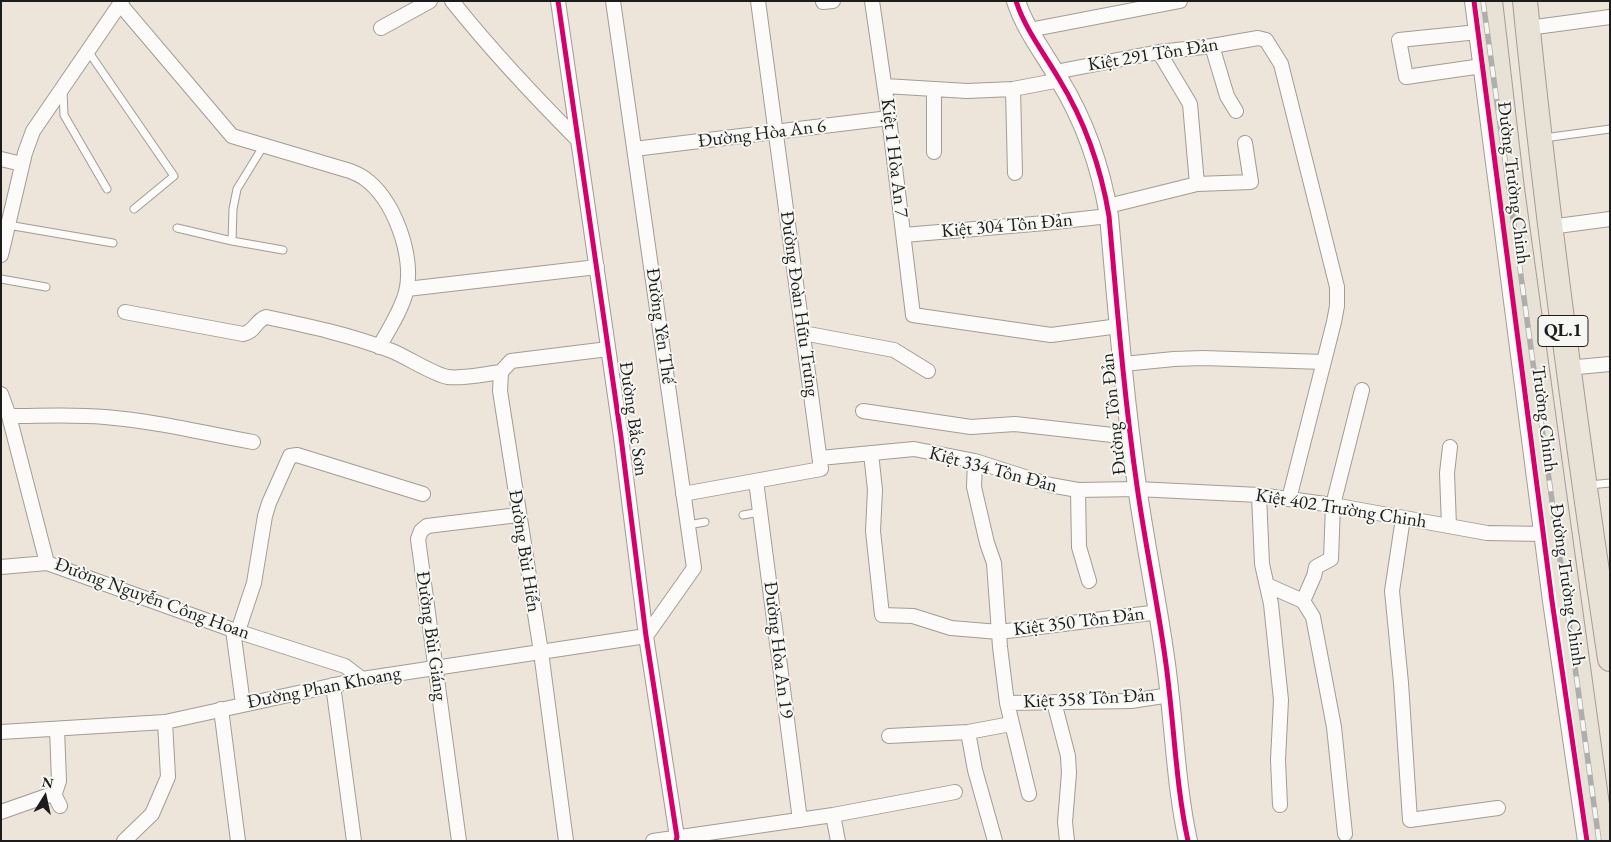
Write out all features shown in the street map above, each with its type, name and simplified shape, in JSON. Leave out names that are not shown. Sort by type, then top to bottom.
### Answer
[{"type":"highway","name":"Đường Trường Chinh","points":[[1490,1],[1512,190],[1602,841]]},
{"type":"highway","name":"Đường Trường Chinh","points":[[1525,1],[1544,186],[1567,368],[1583,485],[1608,633],[1610,659]]},
{"type":"highway","points":[[1512,190],[1544,186]]},
{"type":"street","points":[[381,28],[430,1]]},
{"type":"street","points":[[452,1],[544,106],[578,140]]},
{"type":"street","name":"Đường Bắc Sơn","points":[[558,1],[621,437],[646,636],[676,839]]},
{"type":"street","name":"Đường Yên Thế","points":[[613,1],[694,568],[646,636]]},
{"type":"street","name":"Đường Đoàn Hữu Trưng","points":[[758,1],[820,458]]},
{"type":"street","name":"Kiệt 1 Hòa An 7","points":[[872,1],[885,86],[913,315],[1051,335],[1119,326]]},
{"type":"street","name":"Đường Tôn Đản","points":[[1016,1],[1020,13],[1057,76],[1086,134],[1098,166],[1108,211],[1130,437],[1137,489],[1159,612],[1181,801],[1188,841]]},
{"type":"street","points":[[1029,30],[1180,1]]},
{"type":"street","name":"Trường Chinh","points":[[1474,1],[1544,534],[1587,841]]},
{"type":"street","points":[[1,255],[28,142],[121,3],[232,136],[350,171],[364,178],[373,186],[397,223],[403,239],[408,271],[403,301],[379,347]]},
{"type":"street","points":[[1528,28],[1610,17]]},
{"type":"street","points":[[1478,32],[1399,40],[1406,77],[1482,66]]},
{"type":"street","name":"Kiệt 291 Tôn Đản","points":[[885,86],[967,91],[1013,90],[1057,76],[1159,52],[1258,38],[1266,40],[1281,64],[1290,95],[1337,287],[1337,306],[1324,362]]},
{"type":"street","points":[[1212,46],[1227,96],[1236,111]]},
{"type":"street","points":[[1159,52],[1190,104],[1197,184]]},
{"type":"street","points":[[934,89],[934,152]]},
{"type":"street","points":[[1013,90],[1015,173]]},
{"type":"street","name":"Đường Hòa An 6","points":[[634,149],[889,118]]},
{"type":"street","name":"Kiệt 304 Tôn Đản","points":[[904,235],[1045,224],[1108,211],[1197,184],[1251,182],[1245,144]]},
{"type":"street","points":[[1,159],[22,164]]},
{"type":"street","name":"Đường Trường Chinh","points":[[1550,227],[1610,219]]},
{"type":"street","points":[[406,289],[597,267]]},
{"type":"street","points":[[125,312],[243,334],[248,333],[260,320],[266,317],[320,329],[379,347],[448,377],[501,372],[511,361],[608,349]]},
{"type":"street","points":[[803,333],[894,350],[928,371]]},
{"type":"street","name":"Đường Tôn Đản","points":[[1123,364],[1204,358],[1324,362]]},
{"type":"street","points":[[1289,498],[1324,362]]},
{"type":"street","points":[[1567,368],[1610,364]]},
{"type":"street","name":"Đường Bùi Hiển","points":[[501,372],[500,391],[541,652],[566,841]]},
{"type":"street","points":[[1303,601],[1316,567],[1331,559],[1333,505],[1362,390]]},
{"type":"street","name":"Đường Nguyễn Công Hoan","points":[[1,394],[9,416],[47,563],[235,631],[345,666],[362,679]]},
{"type":"street","name":"Đường Tôn Đản","points":[[863,411],[972,427],[1015,424],[1130,437]]},
{"type":"street","points":[[9,416],[85,415],[106,417],[151,423],[253,442]]},
{"type":"street","points":[[1449,526],[1447,473],[1450,447]]},
{"type":"street","name":"Kiệt 334 Tôn Đản","points":[[820,458],[914,449],[975,461],[1050,485],[1078,490],[1137,489]]},
{"type":"street","points":[[871,453],[875,490],[873,531],[882,615],[914,616],[951,628],[999,632]]},
{"type":"street","points":[[243,704],[235,631],[254,583],[269,503],[290,456],[297,455],[423,494]]},
{"type":"street","points":[[684,494],[720,490],[821,469],[820,458]]},
{"type":"street","points":[[975,461],[974,487],[987,543],[994,563],[1007,703],[1029,794]]},
{"type":"street","name":"Đường Hòa An 19","points":[[756,481],[800,820]]},
{"type":"street","name":"Kiệt 402 Trường Chinh","points":[[1137,489],[1289,498],[1487,533],[1544,534]]},
{"type":"street","points":[[1078,490],[1079,547],[1089,581]]},
{"type":"street","points":[[1259,495],[1262,564],[1271,604],[1281,700],[1278,760],[1280,805]]},
{"type":"street","name":"Đường Bùi Giáng","points":[[459,841],[418,539],[422,531],[428,526],[518,515]]},
{"type":"street","points":[[1403,518],[1392,591],[1401,683],[1410,820],[1498,808]]},
{"type":"street","points":[[1,568],[47,563]]},
{"type":"street","points":[[1267,585],[1303,601],[1313,616],[1334,727],[1345,834]]},
{"type":"street","name":"Kiệt 350 Tôn Đản","points":[[999,632],[1159,612]]},
{"type":"street","name":"Đường Phan Khoang","points":[[1,732],[165,722],[362,679],[646,636]]},
{"type":"street","points":[[333,685],[354,841]]},
{"type":"street","name":"Kiệt 358 Tôn Đản","points":[[1007,703],[1130,701],[1170,695]]},
{"type":"street","points":[[1054,702],[1068,756],[1069,774],[1065,822],[1067,841]]},
{"type":"street","points":[[221,709],[238,841]]},
{"type":"street","points":[[124,841],[152,814],[168,777],[165,722]]},
{"type":"street","points":[[889,736],[968,732],[1011,724]]},
{"type":"street","points":[[1,812],[57,800],[59,782],[57,728]]},
{"type":"street","points":[[968,732],[975,770],[995,841]]},
{"type":"street","points":[[653,841],[833,815],[954,792]]},
{"type":"street","points":[[833,815],[838,841]]},
{"type":"lane","points":[[88,51],[174,176],[134,209]]},
{"type":"lane","points":[[63,88],[64,116],[107,189]]},
{"type":"lane","points":[[1539,138],[1610,129]]},
{"type":"lane","points":[[232,241],[233,209],[237,189],[264,145]]},
{"type":"lane","points":[[8,225],[113,243]]},
{"type":"lane","points":[[177,228],[232,241],[283,250]]},
{"type":"lane","points":[[1,279],[46,287]]},
{"type":"lane","points":[[1583,485],[1610,483]]},
{"type":"lane","points":[[743,516],[761,512]]},
{"type":"lane","points":[[688,525],[705,522]]},
{"type":"railway","points":[[1483,1],[1599,841]]},
{"type":"cycle path","points":[[558,1],[621,437],[646,636],[677,837],[676,841]]},
{"type":"cycle path","points":[[1016,1],[1030,31],[1068,95],[1084,128],[1106,198],[1132,452],[1165,657],[1177,772],[1188,841]]},
{"type":"cycle path","points":[[1474,1],[1552,601],[1587,841]]}]
